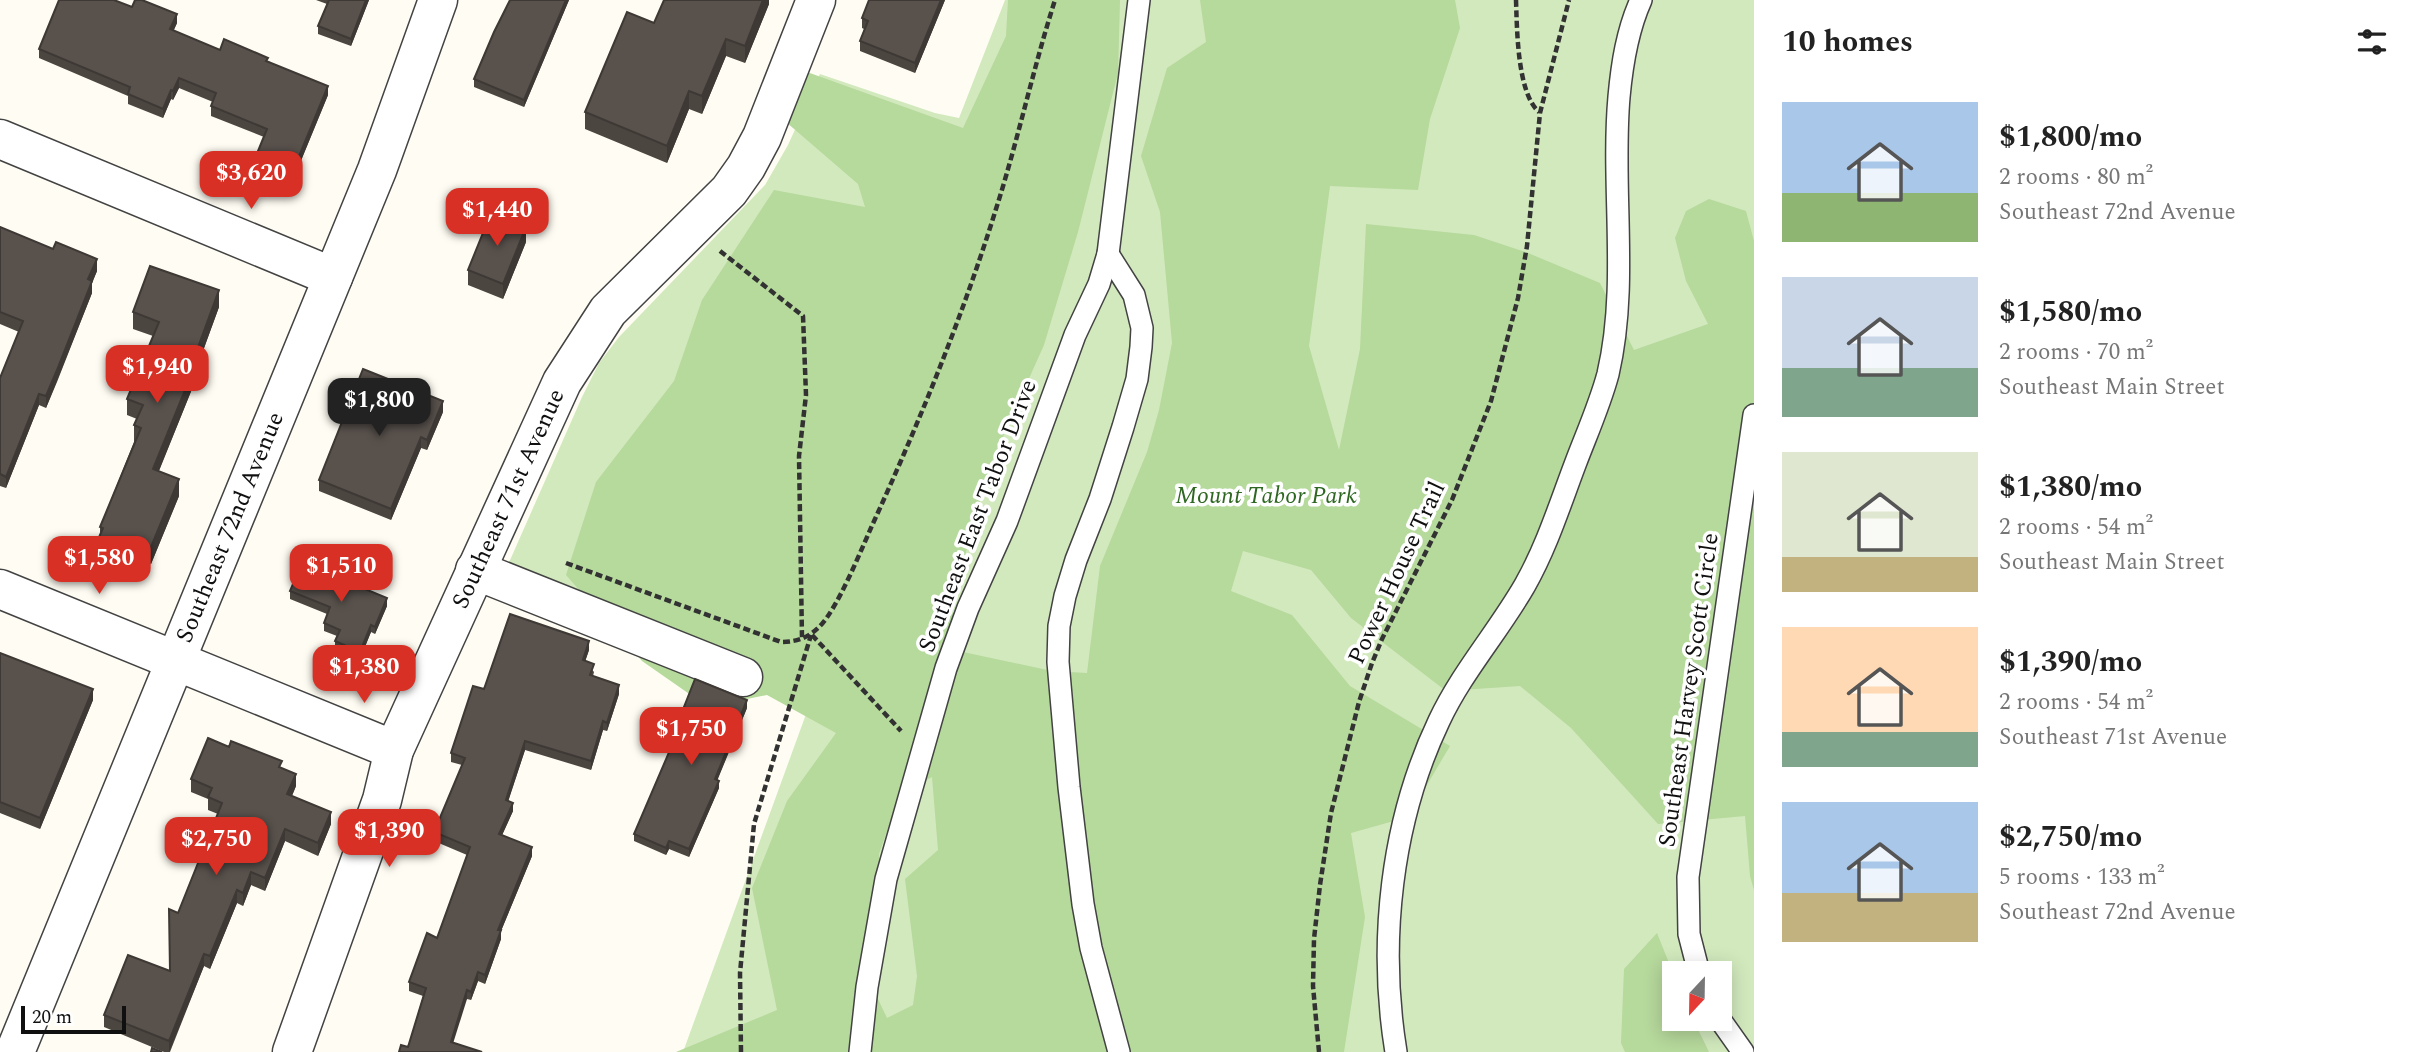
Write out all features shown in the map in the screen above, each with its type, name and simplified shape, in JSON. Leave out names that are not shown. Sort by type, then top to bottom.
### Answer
[{"type":"street","name":"Southeast 72nd Avenue","points":[[15,1052],[377,170],[438,0]]},
{"type":"street","name":"Southeast 71st Avenue","points":[[292,1052],[382,800],[394,750],[562,382],[608,311],[734,183],[762,137],[816,0]]},
{"type":"street","points":[[0,139],[333,277]]},
{"type":"street","points":[[475,570],[743,677]]},
{"type":"street","points":[[0,589],[394,750]]},
{"type":"lane","name":"Southeast East Tabor Drive","points":[[860,1052],[880,905],[946,668],[968,608],[1007,521],[1075,335],[1099,284],[1108,254],[1139,0]]},
{"type":"lane","points":[[1396,1052],[1388,988],[1389,930],[1397,858],[1414,788],[1452,695],[1524,586],[1544,547],[1600,401],[1608,372],[1617,300],[1616,135],[1621,74],[1627,39],[1641,0]]},
{"type":"lane","points":[[1108,254],[1134,295],[1142,328],[1141,347],[1137,379],[1123,427],[1065,596],[1059,626],[1058,662],[1083,904],[1091,948],[1119,1052]]},
{"type":"lane","name":"Southeast Harvey Scott Circle","points":[[1696,961],[1689,934],[1688,877],[1754,415]]},
{"type":"lane","points":[[1728,1031],[1743,1052]]},
{"type":"path","points":[[562,562],[781,642],[802,639],[821,625],[862,548],[939,372],[997,206],[1037,56],[1055,0]]},
{"type":"path","points":[[1516,0],[1522,74],[1533,107],[1539,113]]},
{"type":"path","name":"Power House Trail","points":[[1319,1052],[1313,986],[1314,939],[1331,813],[1359,702],[1372,663],[1452,500],[1491,401],[1515,311],[1527,246],[1539,113],[1569,0]]},
{"type":"path","points":[[701,219],[717,249],[803,316],[806,395],[799,456],[802,639]]},
{"type":"path","points":[[811,634],[922,754]]},
{"type":"path","points":[[741,1052],[740,973],[754,824],[811,634]]},
{"type":"green space","name":"Mount Tabor Park","points":[[1005,0],[1754,0],[1754,1052],[683,1052],[817,684],[507,567],[599,363],[619,337],[765,185],[788,145],[820,74],[935,113],[959,118]]},
{"type":"green space","name":"Mount Tabor Park","points":[[1008,0],[1120,0],[1118,73],[1078,232],[1044,345],[989,468],[951,607],[963,652],[1052,671],[1087,673],[1100,566],[1147,452],[1159,410],[1172,343],[1160,212],[1141,156],[1167,68],[1206,42],[1200,0],[1455,0],[1460,28],[1430,119],[1418,190],[1330,186],[1309,346],[1339,450],[1360,349],[1366,224],[1474,235],[1528,253],[1600,283],[1634,350],[1708,324],[1686,281],[1675,238],[1686,211],[1709,199],[1746,211],[1754,241],[1754,890],[1750,876],[1745,816],[1658,824],[1571,728],[1520,686],[1446,691],[1351,618],[1311,570],[1243,551],[1231,591],[1292,615],[1350,686],[1450,746],[1408,817],[1351,833],[1365,917],[1344,1052],[676,1052],[777,1010],[752,888],[787,801],[836,733],[767,695],[708,707],[642,661],[566,575],[596,482],[674,381],[702,300],[774,190],[865,207],[858,184],[786,122],[807,72],[963,128],[1006,36]],"holes":[[[932,777],[938,850],[905,879],[917,976],[913,1005],[887,1018],[877,997],[885,943],[879,854],[900,794]]]},
{"type":"green space","points":[[1657,933],[1668,961],[1662,961],[1662,1031],[1699,1031],[1709,1052],[1625,1052],[1621,1043],[1624,969]]},
{"type":"building","points":[[59,0],[114,0],[132,7],[135,0],[142,0],[177,14],[170,29],[220,50],[224,39],[268,58],[266,61],[328,86],[293,171],[256,156],[267,129],[211,106],[216,93],[179,78],[163,109],[128,94],[130,87],[39,49]]},
{"type":"building","points":[[329,0],[366,0],[351,39],[318,26]]},
{"type":"building","points":[[510,0],[566,0],[524,100],[474,79]]},
{"type":"building","points":[[664,0],[763,0],[745,46],[726,39],[702,96],[689,91],[667,146],[585,112],[627,12],[654,23]]},
{"type":"building","points":[[869,0],[941,0],[915,63],[860,41],[868,21],[862,18]]},
{"type":"building","points":[[491,213],[526,227],[503,284],[468,270]]},
{"type":"building","points":[[0,227],[53,249],[56,242],[97,259],[88,279],[92,281],[57,370],[46,396],[39,394],[6,477],[0,474],[0,378],[23,321],[0,312]]},
{"type":"building","points":[[150,266],[219,290],[189,372],[192,373],[153,469],[179,479],[151,547],[135,540],[129,555],[97,542],[103,528],[100,527],[141,428],[134,425],[143,405],[127,399],[159,322],[133,312]]},
{"type":"building","points":[[363,369],[443,401],[427,440],[421,437],[391,509],[319,480]]},
{"type":"building","points":[[302,563],[387,598],[375,627],[371,625],[360,652],[335,641],[340,630],[324,623],[330,607],[290,591]]},
{"type":"building","points":[[510,614],[589,641],[583,660],[594,664],[590,675],[619,685],[607,723],[603,721],[591,761],[525,741],[506,800],[513,803],[499,834],[532,847],[498,930],[501,930],[485,975],[478,972],[471,992],[467,990],[451,1042],[482,1052],[399,1052],[401,1045],[408,1047],[426,988],[409,982],[427,933],[437,938],[470,847],[434,832],[465,758],[451,753],[473,686],[484,689]]},
{"type":"building","points":[[0,653],[93,689],[40,818],[0,802]]},
{"type":"building","points":[[695,679],[747,700],[715,779],[719,781],[689,849],[669,841],[666,848],[634,834],[676,736],[673,735]]},
{"type":"building","points":[[208,738],[229,747],[231,741],[282,761],[279,767],[296,774],[287,794],[331,812],[318,843],[285,829],[265,878],[251,872],[243,893],[237,890],[210,956],[204,954],[169,1041],[104,1015],[128,955],[170,971],[169,909],[178,913],[222,803],[208,797],[212,788],[191,779]]}]
